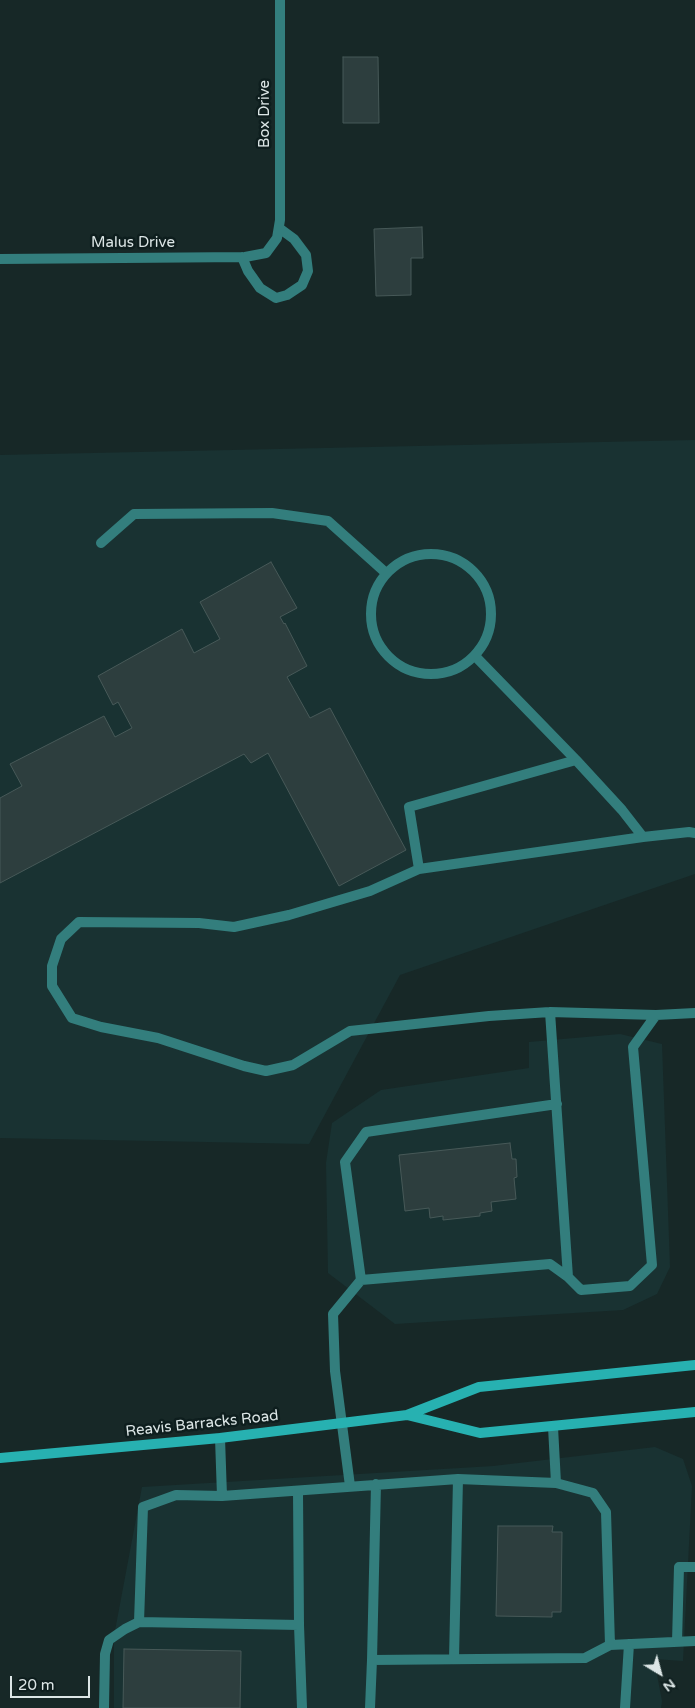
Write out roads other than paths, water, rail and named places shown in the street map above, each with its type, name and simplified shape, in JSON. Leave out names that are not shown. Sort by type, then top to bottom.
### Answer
[{"type":"main road","name":"Reavis Barracks Road","points":[[0,1458],[220,1438],[407,1416],[479,1387],[554,1381],[695,1365]]},
{"type":"main road","name":"Reavis Barracks Road","points":[[407,1416],[480,1433],[695,1412]]},
{"type":"street","name":"Box Drive","points":[[266,253],[277,238],[280,220],[280,0]]},
{"type":"street","points":[[242,257],[248,271],[260,288],[276,298],[287,295],[302,285],[308,271],[306,255],[294,240],[279,228]]},
{"type":"street","name":"Malus Drive","points":[[0,259],[242,257],[266,253]]},
{"type":"street","points":[[101,543],[134,514],[272,512],[328,521],[386,573]]},
{"type":"street","points":[[421,554],[440,554],[458,560],[474,571],[485,586],[488,594],[491,604],[492,623],[486,641],[475,656],[458,669],[438,675],[416,674],[392,661],[382,651],[372,632],[370,612],[375,591],[386,573],[403,560],[421,554]]},
{"type":"street","points":[[475,656],[576,760],[622,810],[643,837]]},
{"type":"street","points":[[419,869],[409,807],[576,760]]},
{"type":"street","points":[[695,833],[643,837],[419,869],[370,891],[290,915],[234,927],[199,923],[79,922],[61,939],[52,966],[52,986],[72,1018],[101,1027],[158,1038],[244,1066],[266,1071],[293,1065],[350,1031],[489,1016],[550,1012],[656,1015],[695,1013]]},
{"type":"street","points":[[550,1012],[568,1277]]},
{"type":"street","points":[[350,1486],[335,1370],[333,1314],[361,1280],[550,1264],[568,1277],[580,1290],[630,1286],[652,1266],[633,1047],[656,1015]]},
{"type":"street","points":[[361,1280],[345,1162],[366,1132],[557,1104]]},
{"type":"street","points":[[553,1427],[556,1483]]},
{"type":"street","points":[[220,1438],[222,1496]]},
{"type":"street","points":[[454,1659],[458,1479]]},
{"type":"street","points":[[139,1622],[143,1507],[176,1495],[222,1496],[298,1492],[350,1486],[458,1479],[556,1483],[593,1494],[606,1512],[610,1645]]},
{"type":"street","points":[[370,1708],[376,1484]]},
{"type":"street","points":[[298,1492],[302,1708]]},
{"type":"street","points":[[677,1642],[678,1567],[695,1567]]},
{"type":"street","points":[[104,1708],[105,1654],[109,1640],[139,1622],[299,1625]]},
{"type":"street","points":[[372,1660],[585,1658],[610,1645],[695,1641]]},
{"type":"street","points":[[625,1708],[629,1644]]}]
